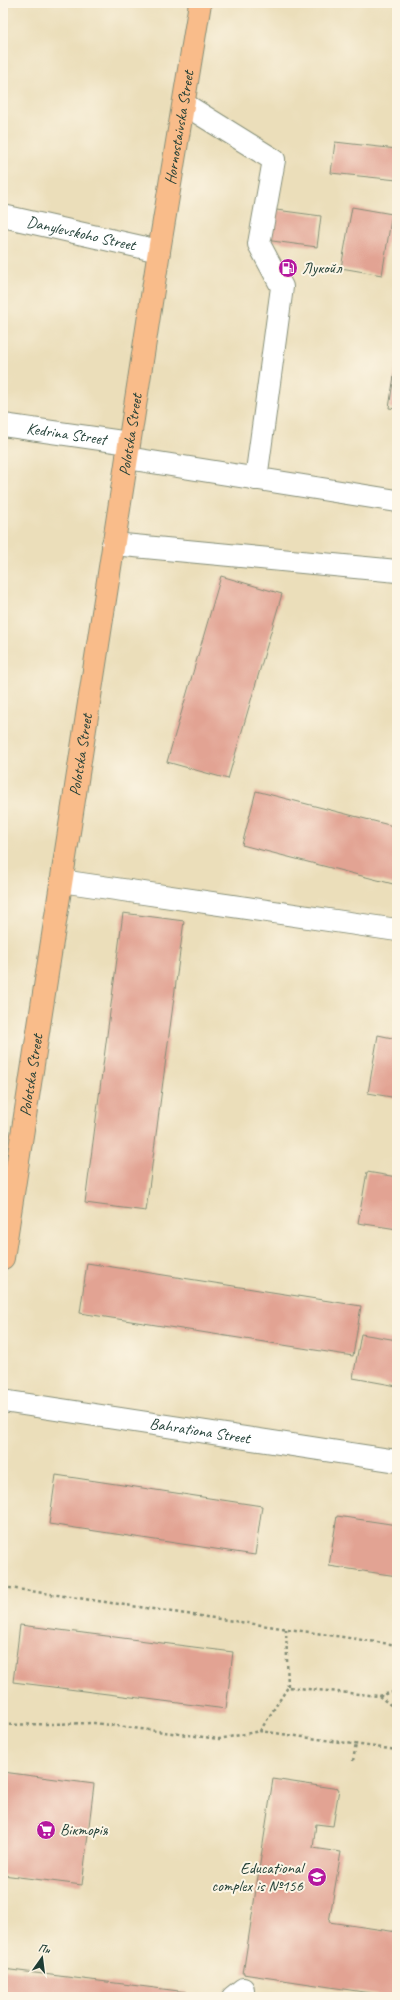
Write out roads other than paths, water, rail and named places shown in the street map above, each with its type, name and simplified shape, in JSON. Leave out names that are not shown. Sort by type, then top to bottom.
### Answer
[{"type":"main road","name":"Hornostaivska Street","points":[[159,252],[200,3]]},
{"type":"main road","name":"Polotska Street","points":[[3,1258],[159,252]]},
{"type":"street","points":[[184,104],[274,160],[259,244],[282,287],[256,479]]},
{"type":"street","name":"Danylevskoho Street","points":[[3,216],[159,252]]},
{"type":"street","name":"Kedrina Street","points":[[3,425],[256,479],[397,501]]},
{"type":"street","points":[[114,544],[397,571]]},
{"type":"street","points":[[62,881],[397,930]]},
{"type":"street","name":"Bahrationa Street","points":[[3,1401],[397,1461]]},
{"type":"place","name":"Лукойл","points":[[288,268]]},
{"type":"place","name":"Вікторія","points":[[46,1830]]},
{"type":"place","name":"Educational complex is №156","points":[[317,1877]]}]
